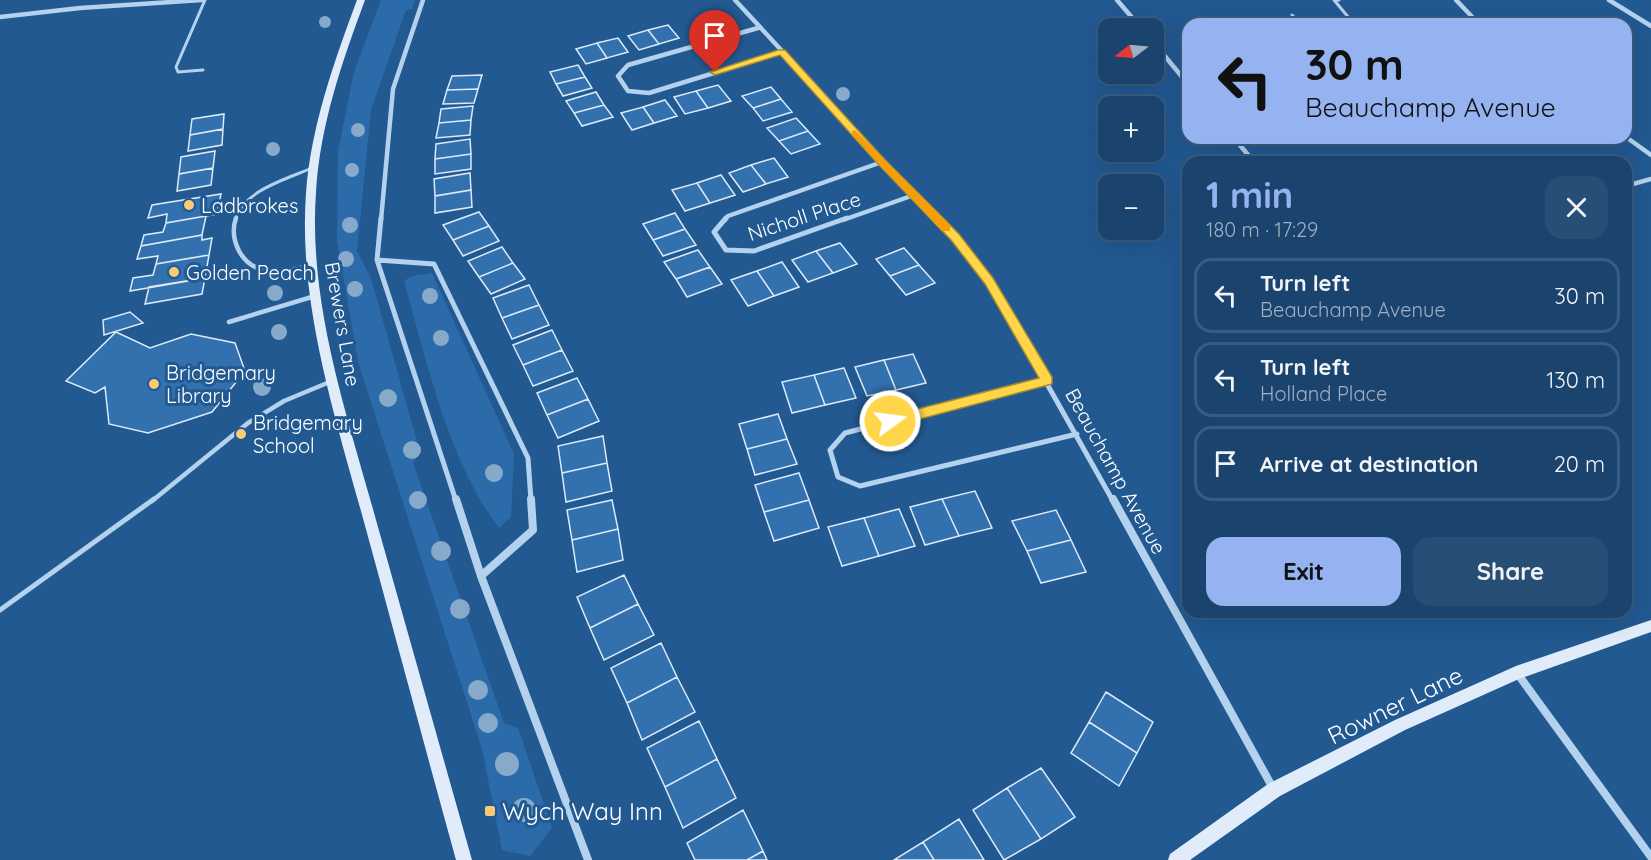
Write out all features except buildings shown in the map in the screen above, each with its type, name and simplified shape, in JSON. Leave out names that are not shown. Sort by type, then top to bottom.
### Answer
[{"type":"street","points":[[80,8],[86,0]]},
{"type":"street","points":[[0,17],[80,8],[203,0]]},
{"type":"street","name":"Brewers Lane","points":[[361,0],[328,87],[314,167],[310,222],[315,296],[332,381],[464,860]]},
{"type":"street","points":[[423,0],[393,89],[377,261],[481,576],[588,860]]},
{"type":"street","name":"Beauchamp Avenue","points":[[735,0],[882,162],[955,237],[989,281],[1077,434],[1274,790]]},
{"type":"street","points":[[1117,0],[1132,18]]},
{"type":"street","points":[[1456,0],[1473,18]]},
{"type":"street","points":[[1609,0],[1651,26]]},
{"type":"street","points":[[758,28],[628,66],[618,76],[628,91],[648,93],[782,52]]},
{"type":"street","points":[[1164,55],[1182,77]]},
{"type":"street","points":[[1632,141],[1651,154]]},
{"type":"street","points":[[1239,144],[1249,156]]},
{"type":"street","name":"Nicholl Place","points":[[882,162],[728,216],[714,232],[726,250],[754,251],[914,195]]},
{"type":"street","points":[[1632,184],[1651,178]]},
{"type":"street","points":[[377,261],[434,264],[528,458],[533,530],[481,576]]},
{"type":"street","points":[[1047,381],[845,433],[830,450],[838,477],[861,486],[1077,434]]},
{"type":"street","name":"Rowner Lane","points":[[1176,860],[1274,790],[1400,725],[1516,673],[1651,626]]},
{"type":"street","points":[[1516,673],[1651,857]]},
{"type":"lane","points":[[203,0],[176,67],[178,72],[203,70]]},
{"type":"lane","points":[[1339,0],[1334,0],[1349,18]]},
{"type":"lane","points":[[1292,15],[1295,18]]},
{"type":"lane","points":[[313,266],[266,271],[247,262],[238,250],[233,233],[235,217],[243,206],[259,194],[314,167]]},
{"type":"lane","points":[[229,322],[315,296]]},
{"type":"lane","points":[[0,610],[167,490],[248,423],[284,401],[332,381]]},
{"type":"shaded area","points":[[381,0],[415,0],[412,9],[406,10],[371,110],[357,251],[371,278],[420,452],[413,463],[504,723],[518,728],[552,828],[530,856],[502,850],[482,749],[358,362],[337,240],[338,151],[354,72]]},
{"type":"shaded area","points":[[432,273],[514,454],[511,517],[499,528],[481,502],[453,442],[441,409],[404,281],[412,276]]},
{"type":"slow traffic","points":[[855,133],[946,228]]},
{"type":"place","name":"Ladbrokes","points":[[189,205]]},
{"type":"place","name":"Golden Peach","points":[[174,272]]},
{"type":"place","name":"Bridgemary Library","points":[[154,384]]},
{"type":"place","name":"Bridgemary School","points":[[241,434]]},
{"type":"place","name":"Wych Way Inn","points":[[490,811]]},
{"type":"route","points":[[715,72],[782,52],[882,162],[955,237],[989,281],[1047,381],[890,421]]}]
